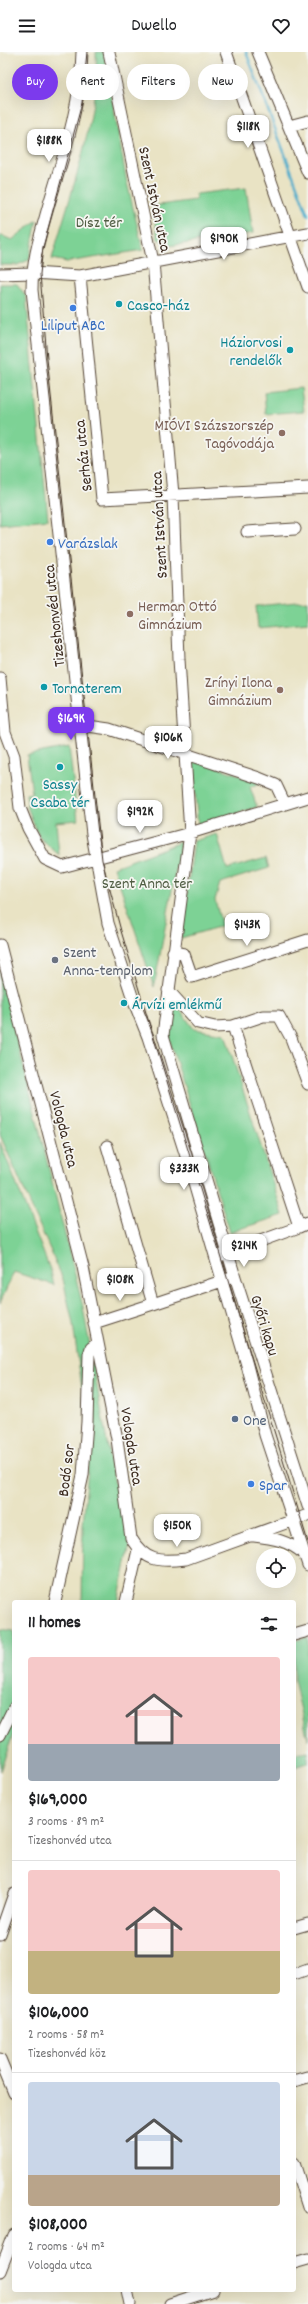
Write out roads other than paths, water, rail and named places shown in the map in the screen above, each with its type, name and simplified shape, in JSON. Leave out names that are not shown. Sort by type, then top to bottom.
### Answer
[{"type":"street","name":"Tizeshonvéd utca","points":[[82,52],[79,92],[71,130],[36,251],[32,273],[38,349],[46,402],[96,857]]},
{"type":"street","name":"Szent István utca","points":[[109,52],[153,262],[174,494],[179,659],[190,834]]},
{"type":"street","points":[[226,52],[308,287]]},
{"type":"street","points":[[258,52],[308,173]]},
{"type":"street","points":[[289,126],[308,121]]},
{"type":"street","points":[[0,274],[32,273],[80,276],[308,234]]},
{"type":"street","name":"Serház utca","points":[[80,276],[102,499],[308,488]]},
{"type":"street","points":[[247,532],[295,529]]},
{"type":"street","points":[[0,678],[5,732],[14,756],[20,808],[38,848],[45,859],[62,867],[190,834],[308,797]]},
{"type":"street","points":[[81,725],[109,729],[259,778],[276,785],[285,804]]},
{"type":"street","points":[[190,834],[168,990],[198,1023],[215,1027],[233,1026],[263,1016],[279,1016],[291,1038],[308,1084]]},
{"type":"street","name":"Győri kapu","points":[[96,857],[108,923],[134,1002],[148,1037],[216,1257],[265,1435],[306,1560]]},
{"type":"street","points":[[173,952],[184,954],[192,977],[308,940]]},
{"type":"street","name":"Vologda utca","points":[[0,945],[81,1259],[117,1439],[131,1538],[138,1550]]},
{"type":"street","name":"Győri kapu","points":[[168,990],[162,1035],[235,1277],[308,1506]]},
{"type":"street","points":[[216,1257],[303,1225],[233,1026]]},
{"type":"street","points":[[107,1146],[153,1304]]},
{"type":"street","points":[[94,1323],[235,1277]]},
{"type":"street","name":"Bodó sor","points":[[55,1600],[83,1475],[87,1422],[89,1354],[91,1348],[98,1343]]},
{"type":"street","points":[[126,1600],[138,1550],[155,1559],[168,1561],[186,1559],[308,1515]]},
{"type":"street","points":[[253,1536],[275,1538],[290,1543],[306,1560]]},
{"type":"street","points":[[296,1634],[308,1631]]},
{"type":"street","points":[[0,1735],[12,1711]]},
{"type":"street","points":[[0,1934],[12,1900]]},
{"type":"street","points":[[296,1927],[308,1924]]},
{"type":"street","points":[[296,1973],[308,1969]]},
{"type":"street","points":[[0,2059],[12,2088]]},
{"type":"street","points":[[296,2080],[308,2077]]},
{"type":"street","points":[[296,2169],[308,2207]]},
{"type":"street","points":[[0,2271],[12,2240]]},
{"type":"street","points":[[296,2262],[308,2259]]},
{"type":"street","points":[[127,2292],[130,2304]]},
{"type":"street","points":[[170,2304],[207,2292]]},
{"type":"waterway","points":[[246,52],[308,215]]},
{"type":"tram line","points":[[87,52],[82,103],[43,247],[40,274],[47,359],[102,860],[121,931],[308,1542]]},
{"type":"place","name":"Casco-ház","points":[[119,304]]},
{"type":"place","name":"Liliput ABC","points":[[73,308]]},
{"type":"place","name":"Háziorvosi rendelők","points":[[290,350]]},
{"type":"place","name":"MIÓVI Százszorszép Tagóvodája","points":[[282,433]]},
{"type":"place","name":"Varázslak","points":[[50,542]]},
{"type":"place","name":"Herman Ottó Gimnázium","points":[[130,614]]},
{"type":"place","name":"Tornaterem","points":[[44,687]]},
{"type":"place","name":"Zrínyi Ilona Gimnázium","points":[[280,690]]},
{"type":"place","name":"Sassy Csaba tér","points":[[60,767]]},
{"type":"place","name":"Szent Anna-templom","points":[[55,960]]},
{"type":"place","name":"Árvízi emlékmű","points":[[124,1003]]},
{"type":"place","name":"One","points":[[235,1419]]},
{"type":"place","name":"Spar","points":[[251,1484]]},
{"type":"park label","name":"Dísz tér","points":[[99,221]]},
{"type":"park label","name":"Szent Anna tér","points":[[147,882]]}]
